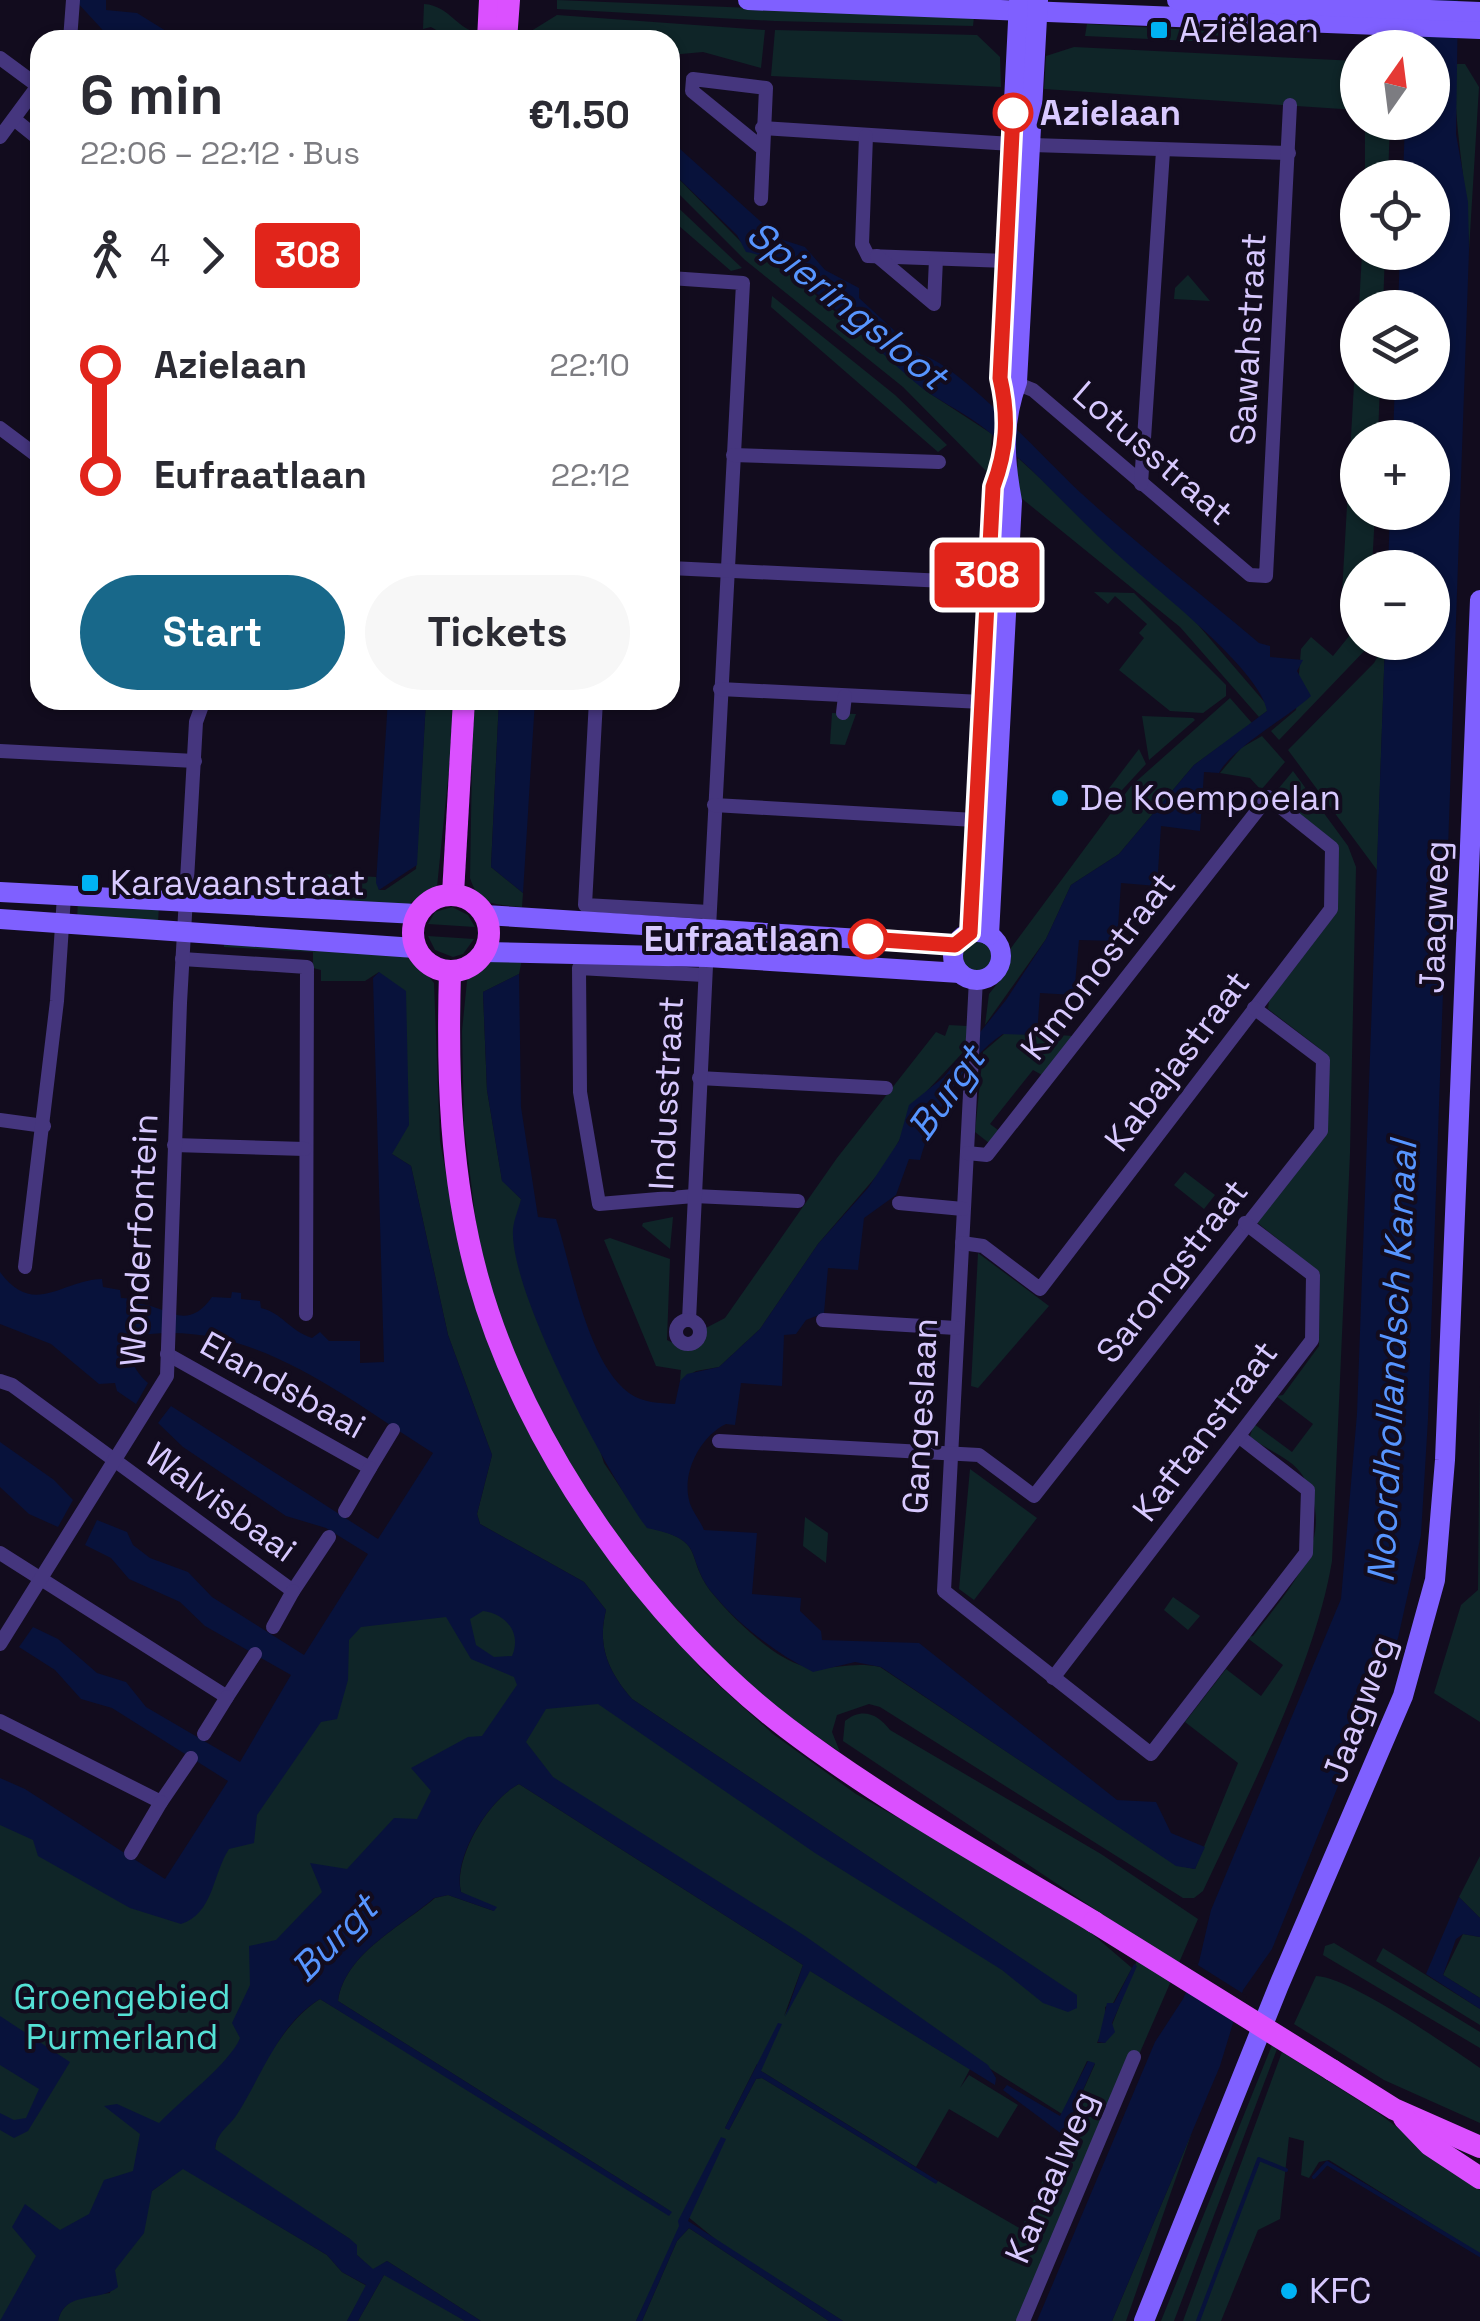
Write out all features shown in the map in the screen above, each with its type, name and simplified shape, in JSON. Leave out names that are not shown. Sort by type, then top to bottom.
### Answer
[{"type":"main road","points":[[488,30],[490,0]]},
{"type":"main road","points":[[507,30],[509,0]]},
{"type":"main road","points":[[454,894],[463,710]]},
{"type":"main road","points":[[454,894],[472,900],[485,915],[490,937],[484,952],[470,966],[450,971],[429,965],[412,937],[417,914],[432,899],[454,894]]},
{"type":"main road","points":[[450,971],[447,1070],[457,1180],[478,1281],[521,1388],[563,1472],[664,1615],[786,1727],[1394,2108],[1480,2147]]},
{"type":"main road","points":[[1394,2108],[1430,2146],[1480,2178]]},
{"type":"street","points":[[71,30],[74,0]]},
{"type":"street","points":[[748,0],[1475,21]]},
{"type":"street","points":[[1177,0],[1270,13]]},
{"type":"street","points":[[986,820],[982,702],[1012,501],[1004,458],[1028,6]]},
{"type":"street","points":[[0,58],[30,79]]},
{"type":"street","points":[[760,200],[766,88],[693,79],[692,91],[762,148]]},
{"type":"street","points":[[0,137],[30,98]]},
{"type":"street","name":"Sawahstraat","points":[[1266,576],[1290,105]]},
{"type":"street","points":[[14,120],[30,132]]},
{"type":"street","points":[[762,128],[1162,151],[1288,154]]},
{"type":"street","points":[[866,136],[862,244],[868,256],[1016,262]]},
{"type":"street","points":[[1141,484],[1162,151]]},
{"type":"street","points":[[877,256],[934,304],[936,259]]},
{"type":"street","name":"Indusstraat","points":[[680,279],[743,283],[688,1320]]},
{"type":"street","name":"Lotusstraat","points":[[1008,380],[1033,390],[1250,576],[1266,576]]},
{"type":"street","points":[[0,428],[30,450]]},
{"type":"street","points":[[733,455],[939,462]]},
{"type":"street","points":[[680,569],[997,584]]},
{"type":"street","points":[[968,976],[954,965],[971,938],[986,820],[997,584]]},
{"type":"street","name":"Jaagweg","points":[[1144,2321],[1279,1985],[1388,1739],[1435,1580],[1445,1460],[1480,600]]},
{"type":"street","points":[[720,690],[982,702]]},
{"type":"street","points":[[843,714],[844,696]]},
{"type":"street","points":[[186,901],[196,722],[200,710]]},
{"type":"street","points":[[595,710],[585,905],[709,920]]},
{"type":"street","points":[[0,752],[195,762]]},
{"type":"street","name":"Kabajastraat","points":[[962,1243],[983,1246],[1040,1288],[1331,910],[1332,848],[1268,797]]},
{"type":"street","name":"Kimonostraat","points":[[967,1153],[987,1155],[1268,797]]},
{"type":"street","points":[[714,805],[986,820]]},
{"type":"street","points":[[0,892],[417,914]]},
{"type":"street","points":[[26,1267],[44,1126],[64,896]]},
{"type":"street","name":"Wonderfontein","points":[[0,1644],[168,1376],[186,901]]},
{"type":"street","points":[[484,952],[968,976],[991,975],[1000,962],[999,947],[971,938],[709,920],[485,915]]},
{"type":"street","points":[[0,919],[416,948]]},
{"type":"street","points":[[182,959],[306,967],[306,1314]]},
{"type":"street","points":[[706,966],[579,968],[580,1092],[599,1204],[694,1196],[798,1201]]},
{"type":"street","name":"Gangeslaan","points":[[968,976],[974,1026],[944,1591],[1151,1754],[1306,1552],[1308,1490],[1241,1438]]},
{"type":"street","name":"Sarongstraat","points":[[952,1452],[979,1454],[1034,1496],[1320,1131],[1323,1060],[1254,1008]]},
{"type":"street","points":[[699,1078],[886,1088]]},
{"type":"street","points":[[0,1120],[44,1126]]},
{"type":"street","points":[[174,1145],[305,1149]]},
{"type":"street","points":[[899,1203],[963,1210]]},
{"type":"street","name":"Kaftanstraat","points":[[1053,1678],[1241,1438],[1312,1340],[1313,1275],[1245,1222]]},
{"type":"street","points":[[823,1320],[956,1328]]},
{"type":"street","name":"Elandsbaai","points":[[167,1354],[370,1468]]},
{"type":"street","name":"Walvisbaai","points":[[0,1381],[12,1385],[293,1591]]},
{"type":"street","name":"Elandsbaai","points":[[344,1511],[393,1430]]},
{"type":"street","points":[[719,1441],[952,1452]]},
{"type":"street","name":"Walvisbaai","points":[[272,1628],[329,1537]]},
{"type":"street","points":[[0,1553],[227,1697]]},
{"type":"street","points":[[204,1734],[255,1654]]},
{"type":"street","points":[[0,1720],[161,1802]]},
{"type":"street","points":[[131,1853],[191,1758]]},
{"type":"street","name":"Kanaalweg","points":[[1023,2321],[1134,2057]]},
{"type":"green space","points":[[557,0],[974,17],[973,26],[775,21],[557,9]]},
{"type":"green space","points":[[424,4],[441,9],[470,30],[431,27],[423,29]]},
{"type":"green space","points":[[557,15],[765,30],[761,68],[703,52],[680,54],[680,30],[533,30]]},
{"type":"green space","points":[[1087,24],[1247,33],[1234,43],[1085,36]]},
{"type":"green space","points":[[775,30],[977,35],[1000,57],[1001,87],[771,76]]},
{"type":"green space","points":[[1074,47],[1340,60],[1340,109],[1044,89],[1046,56]]},
{"type":"green space","points":[[1455,64],[1465,64],[1479,87],[1469,250],[1456,111]]},
{"type":"green space","points":[[1365,140],[1389,140],[1389,160],[1365,160]]},
{"type":"green space","points":[[680,180],[746,247],[802,283],[926,391],[992,434],[989,474],[903,387],[745,260],[680,195]]},
{"type":"green space","points":[[680,209],[742,268],[731,271],[680,227]]},
{"type":"green space","points":[[1361,270],[1384,270],[1384,290],[1360,290]]},
{"type":"green space","points":[[1188,275],[1210,301],[1174,299],[1175,288]]},
{"type":"green space","points":[[772,296],[895,395],[947,445],[938,452],[771,307]]},
{"type":"green space","points":[[1353,400],[1379,400],[1379,420],[1352,420]]},
{"type":"green space","points":[[1018,458],[1187,612],[1267,705],[1267,711],[1259,717],[1180,627],[1015,493]]},
{"type":"green space","points":[[1346,530],[1374,530],[1373,550],[1344,550]]},
{"type":"green space","points":[[1094,592],[1134,593],[1226,685],[1226,696],[1203,713],[1170,711],[1119,670],[1144,638],[1139,633],[1147,624],[1115,596],[1108,604]]},
{"type":"green space","points":[[1311,637],[1333,656],[1340,647],[1340,660],[1356,660],[1279,740],[1271,731],[1296,710],[1301,649]]},
{"type":"green space","points":[[1384,660],[1377,870],[1288,750],[1374,663]]},
{"type":"green space","points":[[1230,698],[1252,723],[1194,765],[1119,854],[1071,885],[1046,939],[985,1025],[989,994],[1008,970],[1011,948],[1131,786]]},
{"type":"green space","points":[[425,710],[455,710],[437,887],[407,905],[327,903],[320,890],[321,874],[376,877],[379,890],[385,890],[416,869]]},
{"type":"green space","points":[[473,710],[499,710],[491,867],[523,893],[522,907],[483,899],[470,878]]},
{"type":"green space","points":[[832,713],[856,714],[845,745],[830,744]]},
{"type":"green space","points":[[1142,716],[1193,718],[1195,720],[1149,760]]},
{"type":"green space","points":[[1262,736],[1285,762],[1261,790],[1250,778],[1220,773],[1241,748]]},
{"type":"green space","points":[[1139,749],[1146,764],[1111,802],[1104,795]]},
{"type":"green space","points":[[1293,771],[1348,846],[1356,867],[1350,1153],[1332,1561],[1311,1643],[1259,1772],[1203,1891],[1194,1898],[1183,1898],[880,1707],[869,1704],[837,1715],[832,1732],[840,1752],[759,1697],[717,1658],[597,1519],[521,1371],[492,1292],[477,1231],[464,1126],[462,1031],[467,981],[474,970],[489,960],[522,959],[519,974],[483,992],[487,1090],[502,1180],[521,1199],[604,1463],[647,1527],[680,1538],[692,1552],[713,1594],[746,1628],[783,1657],[809,1667],[880,1667],[1176,1865],[1195,1869],[1238,1763],[1185,1722],[1226,1669],[1261,1696],[1283,1665],[1246,1637],[1253,1636],[1295,1579],[1306,1560],[1316,1520],[1313,1499],[1298,1469],[1250,1436],[1254,1424],[1292,1452],[1313,1424],[1276,1396],[1283,1395],[1319,1346],[1320,1273],[1254,1220],[1324,1138],[1328,1071],[1319,1048],[1268,1009],[1269,1001],[1337,912],[1338,848],[1274,794]]},
{"type":"green space","points":[[78,900],[159,904],[158,924],[77,920]]},
{"type":"green space","points":[[452,907],[468,915],[475,927],[428,924],[435,912]]},
{"type":"green space","points":[[428,936],[474,939],[463,954],[453,957],[435,950]]},
{"type":"green space","name":"Groengebied Purmerland","points":[[224,937],[414,958],[434,983],[440,1141],[458,1240],[618,1570],[704,1672],[773,1734],[856,1794],[1017,1885],[1090,1932],[1132,1968],[1113,2003],[1105,2007],[1106,2023],[1097,2043],[1105,2043],[1144,1942],[843,1741],[845,1721],[864,1713],[875,1716],[890,1730],[1101,1854],[1198,1919],[1023,2321],[843,2321],[720,2243],[687,2216],[636,2321],[481,2321],[387,2261],[373,2270],[357,2255],[350,2239],[220,2156],[215,2149],[217,2137],[264,2063],[290,2026],[320,1999],[672,2212],[338,2001],[351,1969],[363,1955],[435,1898],[448,1895],[494,1911],[461,1892],[462,1863],[485,1816],[519,1784],[803,1965],[784,2016],[809,1970],[970,2069],[960,2088],[969,2075],[1018,2105],[998,2138],[949,2109],[916,2167],[761,2071],[757,2064],[725,2128],[729,2130],[756,2079],[762,2078],[935,2183],[938,2181],[1021,2229],[1095,2064],[1087,2061],[1062,2114],[498,1759],[258,2039],[0,2321],[0,1804],[169,1905],[404,1550],[523,1595],[616,1703],[1031,1965],[632,1699],[607,1658],[603,1635],[606,1610],[584,1582],[480,1524],[477,1514],[492,1455],[448,1335],[411,1166],[392,1154],[379,972],[365,981],[321,981],[321,970],[313,968],[313,952],[224,947]]},
{"type":"green space","points":[[977,942],[991,951],[992,957],[983,971],[977,972],[963,963],[962,957],[971,943]]},
{"type":"green space","points":[[949,1025],[967,1026],[967,1048],[926,1092],[885,1166],[818,1244],[760,1329],[719,1367],[696,1371],[680,1381],[681,1370],[656,1366],[604,1240],[610,1238],[670,1259],[667,1340],[685,1349],[698,1346],[702,1330],[725,1318],[837,1158],[936,1032],[945,1036]]},
{"type":"green space","points":[[1004,1034],[1073,1036],[1042,1075],[1033,1070],[990,1124],[998,1130],[989,1143],[975,1132],[983,1052]]},
{"type":"green space","points":[[1185,1172],[1215,1195],[1204,1209],[1174,1185]]},
{"type":"green space","points":[[673,1217],[670,1249],[642,1226],[643,1223]]},
{"type":"green space","points":[[978,1253],[1049,1306],[978,1388],[971,1386]]},
{"type":"green space","points":[[1480,1386],[1480,1722],[1434,1693],[1461,1605],[1478,1590]]},
{"type":"green space","points":[[970,1469],[1037,1518],[974,1600],[959,1589]]},
{"type":"green space","points":[[805,1517],[828,1533],[826,1563],[803,1546]]},
{"type":"green space","points":[[1173,1597],[1200,1616],[1188,1630],[1164,1610]]},
{"type":"green space","points":[[1480,1856],[1480,1918],[1459,1897]]},
{"type":"green space","points":[[1463,1934],[1480,1937],[1480,1998],[1443,1975]]},
{"type":"green space","points":[[1334,1943],[1480,2032],[1480,2048],[1323,1955],[1325,1946]]},
{"type":"green space","points":[[1383,1948],[1480,2009],[1480,2025],[1376,1961]]},
{"type":"green space","points":[[1316,1976],[1374,2000],[1480,2068],[1480,2123],[1384,2080],[1294,2024]]},
{"type":"green space","points":[[1272,2045],[1277,2049],[1174,2321],[1161,2321]]},
{"type":"green space","points":[[1282,2052],[1377,2112],[1480,2190],[1480,2254],[1329,2160],[1319,2162],[1309,2178],[1301,2175],[1304,2141],[1289,2137],[1280,2219],[1258,2230],[1221,2321],[1183,2321]]},
{"type":"green space","points":[[1192,2132],[1126,2321],[1112,2321]]},
{"type":"green space","points":[[183,2168],[327,2255],[342,2272],[367,2286],[347,2321],[58,2321],[71,2302],[110,2293],[115,2270],[152,2191]]},
{"type":"green space","points":[[689,2228],[829,2321],[642,2321],[677,2241]]},
{"type":"green space","points":[[384,2275],[394,2277],[465,2321],[358,2321]]},
{"type":"water","points":[[75,0],[106,0],[106,10],[137,13],[164,30],[103,30]]},
{"type":"water","name":"Noordhollandsch Kanaal","points":[[1409,0],[1458,0],[1456,134],[1468,202],[1469,250],[1421,1535],[1398,1638],[1272,1949],[1243,1990],[1220,2066],[1112,2321],[1037,2321],[1155,2042],[1183,1999],[1199,1962],[1211,1910],[1341,1599],[1357,1414],[1384,660],[1450,660],[1450,550],[1389,550],[1389,530],[1450,530],[1450,420],[1394,420],[1394,400],[1450,400],[1450,290],[1399,290],[1399,270],[1450,270],[1450,160],[1404,160],[1404,140],[1450,140],[1450,30],[1408,30]]},
{"type":"water","points":[[680,149],[780,239],[805,247],[825,270],[859,288],[859,298],[921,355],[957,375],[979,394],[1082,494],[1259,643],[1270,646],[1270,657],[1303,660],[1297,671],[1311,696],[1247,744],[1219,773],[1204,772],[1200,831],[1161,826],[1157,886],[1121,883],[1117,941],[1079,940],[1074,995],[1040,993],[1037,1035],[1003,1034],[963,1073],[941,1107],[920,1160],[909,1159],[896,1195],[864,1218],[858,1270],[828,1268],[824,1313],[806,1320],[796,1334],[784,1335],[782,1386],[741,1383],[735,1425],[726,1424],[701,1446],[688,1478],[690,1504],[704,1530],[757,1533],[752,1594],[801,1598],[800,1611],[821,1631],[822,1640],[919,1643],[1117,1800],[1156,1802],[1171,1833],[1205,1847],[1195,1869],[1176,1866],[881,1667],[855,1662],[813,1672],[747,1628],[714,1595],[687,1545],[680,1538],[647,1528],[630,1503],[586,1427],[543,1337],[516,1258],[513,1229],[521,1199],[502,1181],[487,1090],[483,992],[519,974],[521,1107],[538,1217],[556,1219],[575,1287],[602,1360],[629,1393],[645,1401],[675,1404],[680,1381],[687,1374],[719,1367],[760,1329],[818,1244],[868,1188],[899,1141],[909,1105],[944,1077],[1006,1000],[1046,939],[1071,885],[1119,854],[1194,765],[1267,711],[1261,694],[1228,654],[1109,547],[1007,447],[907,376],[788,271],[746,252],[737,235],[680,180]]},
{"type":"water","points":[[387,710],[425,710],[417,865],[379,890],[376,883]]},
{"type":"water","points":[[499,710],[534,710],[523,893],[491,867]]},
{"type":"water","name":"Burgt","points":[[379,972],[406,991],[409,1125],[392,1154],[411,1166],[448,1335],[492,1455],[477,1514],[480,1524],[584,1582],[606,1610],[603,1635],[607,1658],[632,1699],[1077,1995],[1077,2008],[1068,2012],[1043,2003],[1002,1970],[815,1853],[598,1704],[546,1709],[526,1742],[553,1777],[805,1936],[988,2065],[996,2078],[995,2085],[810,1971],[785,2017],[803,1965],[519,1784],[485,1816],[462,1863],[461,1892],[497,1907],[494,1911],[448,1895],[434,1898],[363,1955],[351,1969],[338,2001],[672,2212],[669,2216],[320,1999],[282,2037],[215,2149],[350,2239],[357,2245],[357,2255],[373,2269],[387,2261],[481,2321],[465,2321],[384,2275],[358,2321],[347,2321],[366,2285],[342,2272],[327,2255],[183,2169],[152,2191],[144,2233],[115,2270],[118,2287],[75,2301],[62,2311],[58,2321],[0,2321],[36,2256],[12,2227],[25,2204],[60,2230],[89,2214],[104,2180],[133,2171],[140,2134],[104,2106],[117,2104],[159,2123],[216,2070],[240,2038],[232,2023],[250,1985],[249,1946],[276,1940],[322,1892],[310,1863],[347,1869],[394,1818],[417,1819],[431,1791],[411,1768],[468,1737],[482,1736],[517,1685],[514,1677],[471,1659],[446,1617],[361,1627],[349,1640],[348,1680],[337,1719],[321,1722],[257,1815],[254,1843],[229,1849],[206,1902],[192,1919],[181,1924],[130,1908],[38,1856],[33,1840],[0,1825],[0,1778],[25,1789],[165,1879],[228,1781],[112,1708],[81,1699],[55,1670],[19,1647],[33,1627],[58,1639],[97,1673],[126,1682],[146,1707],[240,1762],[291,1675],[205,1626],[180,1602],[129,1579],[111,1558],[85,1545],[97,1520],[127,1532],[133,1545],[150,1558],[188,1572],[212,1597],[304,1655],[368,1554],[326,1528],[286,1516],[183,1447],[158,1423],[171,1406],[378,1539],[433,1453],[296,1367],[222,1339],[183,1333],[143,1335],[137,1341],[132,1360],[148,1383],[136,1404],[117,1391],[115,1383],[99,1384],[51,1344],[0,1324],[0,1272],[12,1286],[36,1295],[102,1279],[103,1287],[120,1290],[121,1298],[136,1299],[136,1304],[184,1316],[202,1308],[212,1297],[231,1298],[232,1292],[241,1293],[241,1299],[260,1301],[261,1308],[312,1338],[320,1332],[329,1341],[360,1341],[360,1363],[384,1362],[373,978]],"holes":[[[483,1611],[505,1620],[513,1632],[512,1656],[494,1657],[476,1645],[470,1619]]]},
{"type":"water","points":[[0,1442],[54,1480],[73,1500],[58,1527],[29,1514],[0,1487]]},
{"type":"water","points":[[1459,1897],[1480,1918],[1480,1937],[1463,1934],[1456,1939],[1443,1975],[1480,1998],[1480,2009],[1426,1974]]},
{"type":"water","points":[[1134,1964],[1137,1966],[1112,2023],[1115,2032],[1105,2043],[1098,2042],[1107,2003],[1114,2003]]},
{"type":"water","points":[[0,2016],[70,2062],[28,2131],[14,2138],[0,2130],[0,2113],[14,2120],[26,2118],[39,2089],[0,2065]]},
{"type":"water","points":[[778,2023],[782,2024],[761,2071],[938,2181],[936,2184],[762,2078],[756,2079],[729,2130],[725,2128]]},
{"type":"water","points":[[1088,2061],[1095,2063],[1063,2135],[1003,2090],[1007,2085],[1060,2116]]},
{"type":"water","points":[[721,2137],[726,2139],[688,2221],[843,2321],[829,2321],[689,2228],[677,2241],[642,2321],[636,2321],[678,2221]]},
{"type":"pier","points":[[1193,1962],[1247,1996],[1236,2023],[1182,1989]]},
{"type":"waterway","points":[[1198,2321],[1259,2159],[1286,2170]]},
{"type":"waterway","points":[[1314,2177],[1327,2163],[1480,2255]]},
{"type":"bus line","name":"308","points":[[868,939],[955,945],[970,933],[993,487],[1004,458],[1007,408],[1000,378],[1013,113]]},
{"type":"place","name":"Aziëlaan","points":[[1159,30]]},
{"type":"place","name":"Azielaan","points":[[1013,113]]},
{"type":"place","name":"De Koempoelan","points":[[1060,798]]},
{"type":"place","name":"Karavaanstraat","points":[[90,883]]},
{"type":"place","name":"Eufraatlaan","points":[[868,939]]},
{"type":"place","name":"KFC","points":[[1289,2291]]},
{"type":"water label","name":"Spieringsloot","points":[[847,305]]}]
